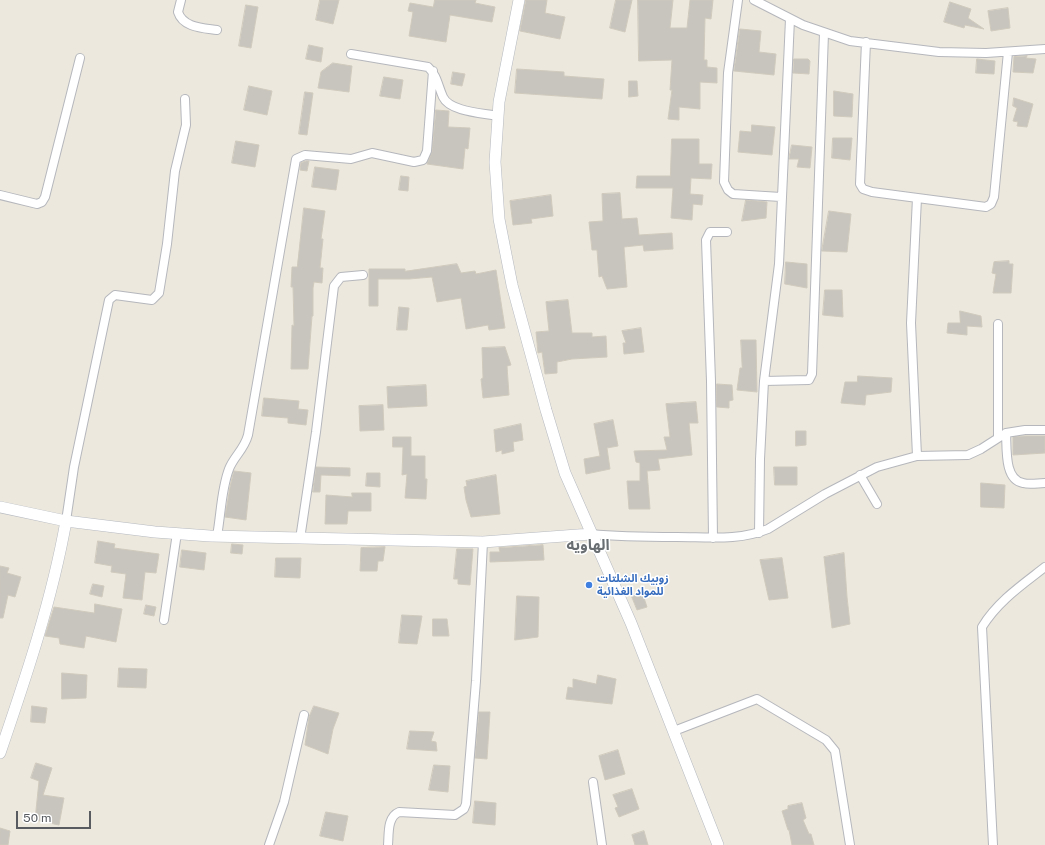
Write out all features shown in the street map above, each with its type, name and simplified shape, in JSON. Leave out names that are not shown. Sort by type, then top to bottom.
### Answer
[{"type":"street","points":[[180,0],[178,12],[184,21],[191,25],[217,30]]},
{"type":"street","points":[[519,0],[498,116],[495,162],[499,219],[512,285],[565,473],[630,623],[718,845]]},
{"type":"street","points":[[738,0],[728,73],[724,182],[728,190],[733,194],[781,197]]},
{"type":"street","points":[[754,0],[824,33],[850,41],[939,52],[1008,52],[1045,48]]},
{"type":"street","points":[[759,533],[760,459],[764,381],[779,264],[790,18]]},
{"type":"street","points":[[764,381],[809,380],[812,374],[824,33]]},
{"type":"street","points":[[866,42],[860,184],[863,189],[872,192],[986,207],[991,204],[994,197],[1008,52]]},
{"type":"street","points":[[351,54],[428,66],[433,71],[448,104],[457,108],[498,116]]},
{"type":"street","points":[[0,195],[37,204],[42,202],[46,197],[80,58]]},
{"type":"street","points":[[217,536],[226,478],[232,464],[245,446],[248,435],[296,159],[305,155],[351,159],[372,153],[414,162],[422,160],[427,151],[433,71]]},
{"type":"street","points":[[0,753],[39,633],[56,570],[66,521],[74,467],[109,300],[115,295],[152,300],[159,293],[167,244],[175,171],[186,125],[185,100]]},
{"type":"street","points":[[917,198],[911,323],[917,456]]},
{"type":"street","points":[[713,538],[711,381],[706,240],[710,232],[727,232]]},
{"type":"street","points":[[300,539],[316,432],[334,286],[340,277],[363,275]]},
{"type":"street","points":[[998,324],[1002,435],[1009,469],[1014,479],[1022,483],[1045,483]]},
{"type":"street","points":[[0,507],[66,521],[217,536],[483,542],[592,534],[713,538],[741,536],[759,533],[860,475],[877,467],[917,456],[968,455],[981,449],[1002,435],[1025,430],[1045,430]]},
{"type":"street","points":[[860,475],[877,504]]},
{"type":"street","points":[[164,620],[177,533]]},
{"type":"street","points":[[388,845],[391,820],[395,814],[399,812],[455,815],[464,809],[476,680],[483,542]]},
{"type":"street","points":[[993,845],[982,627],[990,614],[1004,600],[1045,567]]},
{"type":"street","points":[[674,731],[756,699],[826,740],[835,751],[850,845]]},
{"type":"street","points":[[269,845],[284,802],[304,715]]},
{"type":"street","points":[[593,782],[602,845]]},
{"type":"building","points":[[320,0],[339,0],[333,24],[316,20]]},
{"type":"building","points":[[435,0],[476,0],[475,3],[495,7],[492,22],[450,15],[446,42],[409,36],[413,12],[408,11],[410,3],[433,7]]},
{"type":"building","points":[[526,0],[547,0],[545,13],[565,17],[560,39],[520,31]]},
{"type":"building","points":[[616,0],[632,0],[625,32],[610,28]]},
{"type":"building","points":[[638,0],[673,0],[670,28],[687,28],[690,0],[713,0],[711,19],[705,18],[704,60],[707,60],[707,67],[717,68],[717,83],[700,82],[700,109],[679,107],[679,120],[668,119],[672,90],[670,90],[672,60],[639,61]]},
{"type":"building","points":[[950,2],[971,9],[968,18],[984,29],[965,25],[964,28],[944,22]]},
{"type":"building","points":[[246,5],[258,7],[251,48],[239,46]]},
{"type":"building","points":[[1008,8],[1010,28],[991,31],[988,11]]},
{"type":"building","points":[[740,29],[761,31],[759,52],[776,54],[774,75],[734,71]]},
{"type":"building","points":[[309,45],[323,48],[321,62],[306,59]]},
{"type":"building","points":[[1027,56],[1026,58],[1036,59],[1033,73],[1013,72],[1014,57]]},
{"type":"building","points":[[794,59],[808,59],[810,61],[809,74],[793,73]]},
{"type":"building","points":[[977,59],[995,61],[994,74],[976,73]]},
{"type":"building","points":[[333,63],[352,66],[349,92],[318,88],[321,72]]},
{"type":"building","points":[[517,69],[564,72],[564,76],[604,79],[602,99],[515,93]]},
{"type":"building","points":[[453,72],[465,74],[462,86],[451,84]]},
{"type":"building","points":[[384,77],[403,80],[400,99],[380,96]]},
{"type":"building","points":[[629,81],[637,81],[638,96],[629,97]]},
{"type":"building","points":[[249,86],[272,91],[267,115],[244,110]]},
{"type":"building","points":[[834,91],[853,94],[852,117],[834,116]]},
{"type":"building","points":[[305,92],[313,93],[307,135],[299,134]]},
{"type":"building","points":[[1014,98],[1033,104],[1027,127],[1017,126],[1018,122],[1013,121],[1017,108],[1013,106]]},
{"type":"building","points":[[436,110],[449,111],[448,127],[470,128],[468,149],[465,148],[463,169],[427,164],[432,152]]},
{"type":"building","points":[[752,125],[775,127],[772,155],[738,152],[740,131],[751,132]]},
{"type":"building","points":[[833,138],[852,138],[850,160],[832,158]]},
{"type":"building","points":[[672,139],[699,139],[699,164],[712,164],[711,179],[691,178],[690,194],[703,195],[702,205],[693,204],[692,220],[671,218],[673,188],[636,188],[637,176],[670,176]]},
{"type":"building","points":[[236,141],[259,145],[255,167],[232,163]]},
{"type":"building","points":[[792,145],[812,147],[810,168],[797,167],[799,159],[789,159]]},
{"type":"building","points":[[309,161],[307,171],[300,170],[301,163]]},
{"type":"building","points":[[315,167],[339,170],[336,190],[312,187]]},
{"type":"building","points":[[401,176],[409,177],[408,191],[399,190]]},
{"type":"building","points":[[620,193],[622,219],[637,218],[639,235],[672,233],[673,249],[644,251],[643,245],[624,247],[627,287],[607,289],[602,276],[599,277],[597,250],[592,250],[589,222],[603,221],[602,194]]},
{"type":"building","points":[[551,195],[553,216],[531,219],[532,223],[513,225],[510,201]]},
{"type":"building","points":[[746,200],[767,202],[766,218],[742,221]]},
{"type":"building","points":[[304,208],[325,211],[321,239],[323,239],[320,268],[323,268],[322,283],[314,282],[313,288],[313,316],[308,369],[291,369],[292,325],[294,326],[293,287],[291,287],[292,267],[297,267]]},
{"type":"building","points":[[829,211],[851,214],[847,252],[822,251]]},
{"type":"building","points":[[1009,261],[1009,264],[1013,264],[1011,293],[993,293],[996,274],[992,273],[994,262]]},
{"type":"building","points":[[786,262],[807,264],[807,288],[785,284]]},
{"type":"building","points":[[457,264],[461,273],[475,271],[476,274],[496,270],[505,328],[489,330],[488,325],[466,329],[461,298],[437,302],[432,277],[378,279],[378,306],[369,306],[369,269],[405,269],[405,271]]},
{"type":"building","points":[[825,290],[842,290],[843,317],[823,315]]},
{"type":"building","points":[[568,300],[572,333],[592,333],[592,337],[606,336],[607,357],[572,359],[557,362],[557,373],[545,374],[542,352],[538,353],[536,332],[549,331],[546,302]]},
{"type":"building","points":[[399,307],[409,308],[407,330],[397,330]]},
{"type":"building","points":[[960,311],[981,316],[982,327],[967,326],[967,335],[947,333],[948,323],[960,323]]},
{"type":"building","points":[[641,328],[644,352],[624,354],[623,343],[626,343],[622,331]]},
{"type":"building","points":[[741,340],[756,340],[757,392],[737,390],[740,368],[742,368]]},
{"type":"building","points":[[505,347],[511,365],[507,366],[509,395],[483,398],[481,379],[483,378],[482,348]]},
{"type":"building","points":[[858,376],[892,378],[891,392],[866,395],[865,405],[841,403],[845,382],[857,382]]},
{"type":"building","points":[[717,384],[732,385],[733,400],[729,401],[729,408],[717,407]]},
{"type":"building","points":[[426,385],[427,406],[388,408],[387,387]]},
{"type":"building","points":[[264,398],[299,401],[298,409],[308,410],[306,425],[288,423],[288,418],[262,416]]},
{"type":"building","points":[[696,402],[698,423],[689,423],[692,455],[658,459],[660,470],[647,471],[650,509],[629,509],[627,481],[640,481],[640,463],[636,462],[634,451],[667,450],[664,437],[670,437],[666,404]]},
{"type":"building","points":[[383,405],[384,430],[360,431],[359,406]]},
{"type":"building","points":[[613,420],[618,446],[607,448],[610,469],[586,474],[584,459],[600,456],[594,424]]},
{"type":"building","points":[[521,424],[523,440],[513,442],[514,451],[502,454],[502,450],[496,452],[494,430]]},
{"type":"building","points":[[796,431],[806,431],[806,445],[796,446]]},
{"type":"building","points":[[1045,436],[1045,453],[1013,455],[1013,437]]},
{"type":"building","points":[[393,437],[411,437],[411,456],[425,456],[425,479],[427,479],[426,499],[405,498],[407,474],[402,475],[403,447],[393,447]]},
{"type":"building","points":[[316,467],[350,468],[350,476],[321,475],[320,492],[313,492]]},
{"type":"building","points":[[774,467],[797,467],[797,485],[775,485]]},
{"type":"building","points":[[234,471],[251,473],[246,520],[225,517]]},
{"type":"building","points":[[367,473],[380,473],[380,487],[366,486]]},
{"type":"building","points":[[496,475],[500,514],[471,517],[464,487],[467,486],[466,481]]},
{"type":"building","points":[[981,483],[1005,485],[1004,508],[981,507]]},
{"type":"building","points":[[352,493],[371,493],[371,511],[348,511],[347,524],[325,524],[326,495],[352,497]]},
{"type":"building","points":[[98,541],[115,544],[114,548],[159,554],[156,573],[145,572],[142,600],[123,598],[126,574],[111,572],[112,566],[95,563]]},
{"type":"building","points":[[232,544],[243,545],[242,554],[231,553]]},
{"type":"building","points":[[543,545],[544,560],[490,562],[490,552],[500,552],[499,548]]},
{"type":"building","points":[[385,547],[383,561],[378,561],[377,571],[360,571],[361,548]]},
{"type":"building","points":[[457,549],[473,549],[470,585],[458,584],[458,579],[454,579]]},
{"type":"building","points":[[182,550],[206,553],[204,570],[180,567]]},
{"type":"building","points":[[844,553],[850,624],[832,628],[824,557]]},
{"type":"building","points":[[276,558],[301,558],[300,578],[275,577]]},
{"type":"building","points":[[782,558],[788,598],[769,600],[760,560]]},
{"type":"building","points":[[0,566],[9,568],[7,573],[21,577],[15,597],[8,595],[3,618],[0,618]]},
{"type":"building","points":[[93,584],[104,586],[102,597],[90,594]]},
{"type":"building","points":[[642,592],[647,607],[637,610],[631,595]]},
{"type":"building","points":[[517,596],[539,597],[538,637],[515,640]]},
{"type":"building","points":[[95,604],[122,609],[116,642],[86,636],[84,648],[60,644],[59,638],[45,636],[54,607],[94,613]]},
{"type":"building","points":[[146,605],[156,607],[154,616],[144,614]]},
{"type":"building","points":[[402,615],[422,616],[417,644],[399,643]]},
{"type":"building","points":[[433,619],[447,619],[449,636],[433,636]]},
{"type":"building","points":[[119,668],[147,669],[146,688],[118,687]]},
{"type":"building","points":[[62,673],[87,675],[86,698],[62,699]]},
{"type":"building","points":[[598,675],[616,679],[612,704],[566,699],[568,687],[573,688],[573,679],[596,684]]},
{"type":"building","points":[[32,706],[47,708],[45,723],[31,722]]},
{"type":"building","points":[[314,706],[339,713],[333,729],[328,754],[305,745],[309,717]]},
{"type":"building","points":[[479,712],[490,712],[487,759],[475,758]]},
{"type":"building","points":[[410,731],[434,732],[431,741],[436,742],[437,751],[407,749]]},
{"type":"building","points":[[618,750],[625,774],[605,780],[599,756]]},
{"type":"building","points":[[36,763],[52,768],[43,795],[64,798],[59,825],[35,820],[39,781],[31,778]]},
{"type":"building","points":[[434,765],[450,766],[448,792],[429,790]]},
{"type":"building","points":[[632,789],[639,809],[619,817],[615,808],[618,807],[613,795]]},
{"type":"building","points":[[475,801],[496,803],[495,825],[473,823]]},
{"type":"building","points":[[802,803],[806,818],[803,820],[809,834],[811,834],[814,845],[792,845],[789,830],[782,811],[788,809],[788,806]]},
{"type":"building","points":[[326,812],[348,816],[343,841],[320,836]]},
{"type":"building","points":[[0,828],[10,831],[8,845],[0,845]]},
{"type":"building","points":[[644,831],[648,845],[635,845],[632,835]]},
{"type":"place","name":"زوبيك الشلتات للمواد الغذائية","points":[[589,585]]},
{"type":"district","name":"الهاويه","points":[[588,545]]}]
